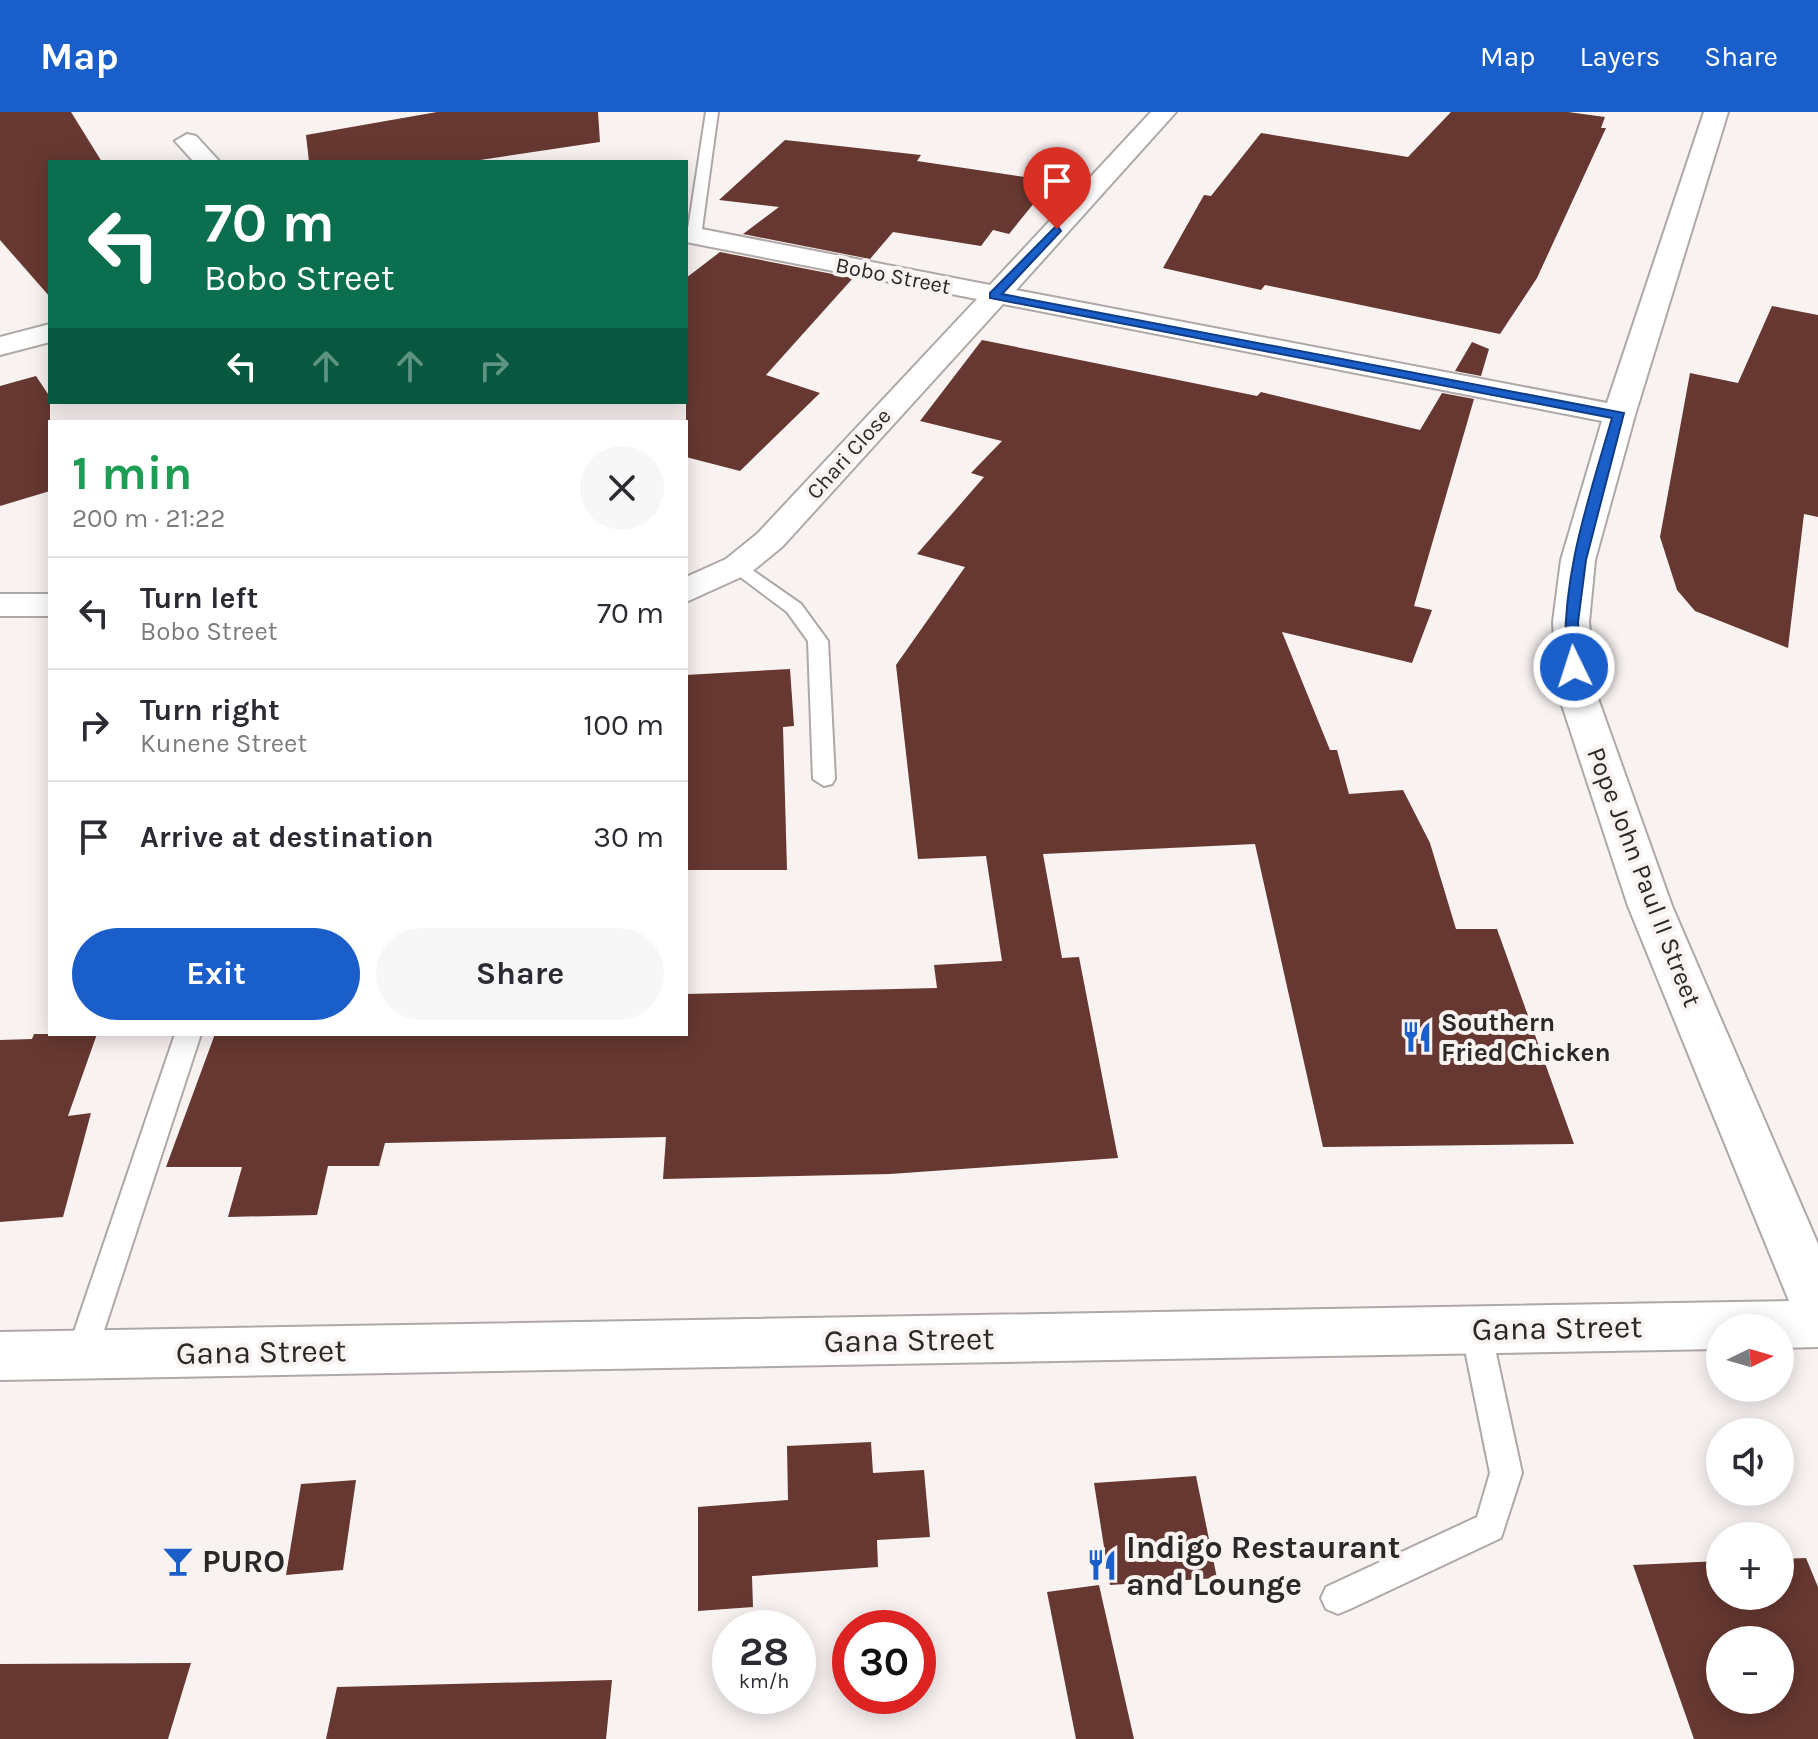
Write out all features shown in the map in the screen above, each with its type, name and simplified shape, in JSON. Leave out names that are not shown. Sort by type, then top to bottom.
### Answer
[{"type":"street","name":"Chari Close","points":[[688,590],[738,566],[770,540],[1164,112]]},
{"type":"street","name":"Pope John Paul II Street","points":[[1716,112],[1619,415],[1578,560],[1571,622],[1576,690],[1650,906],[1818,1306]]},
{"type":"street","points":[[187,141],[206,160]]},
{"type":"street","name":"Bobo Street","points":[[690,235],[1619,415]]},
{"type":"street","points":[[0,346],[48,334]]},
{"type":"street","points":[[0,605],[48,605]]},
{"type":"street","name":"Gana Street","points":[[0,1356],[1818,1324]]},
{"type":"lane","points":[[690,235],[712,112]]},
{"type":"lane","points":[[738,566],[791,603],[809,623],[818,641],[824,779]]},
{"type":"lane","points":[[81,1355],[187,1036]]},
{"type":"lane","points":[[1338,1598],[1490,1527],[1506,1473],[1476,1330]]},
{"type":"building","points":[[0,112],[71,112],[101,160],[48,160],[48,295],[0,240]]},
{"type":"building","points":[[437,112],[598,112],[600,142],[480,160],[309,160],[306,135]]},
{"type":"building","points":[[1451,112],[1568,112],[1605,117],[1601,128],[1606,128],[1537,278],[1500,334],[1265,285],[1261,290],[1163,268],[1204,195],[1211,196],[1261,133],[1408,157]]},
{"type":"building","points":[[785,140],[921,155],[917,161],[1052,181],[1009,234],[993,230],[981,246],[893,232],[870,259],[743,234],[779,207],[719,200]]},
{"type":"building","points":[[720,252],[853,278],[766,375],[820,393],[740,471],[688,458],[688,276]]},
{"type":"building","points":[[1772,306],[1818,315],[1818,517],[1804,514],[1788,648],[1695,611],[1677,590],[1660,537],[1690,373],[1738,383]]},
{"type":"building","points":[[982,340],[1257,396],[1261,392],[1420,430],[1442,393],[1474,399],[1414,606],[1432,610],[1412,663],[1282,632],[1330,750],[1337,750],[1349,794],[1403,790],[1430,843],[1456,929],[1497,929],[1574,1144],[1323,1147],[1255,844],[1043,854],[1062,958],[1079,957],[1118,1158],[890,1174],[663,1179],[666,1137],[385,1143],[379,1166],[328,1166],[317,1215],[228,1217],[242,1167],[166,1167],[214,1036],[688,1036],[688,994],[937,988],[934,965],[1002,961],[986,856],[918,859],[896,665],[965,567],[917,554],[984,477],[971,473],[1002,441],[920,421]]},
{"type":"building","points":[[1472,342],[1489,349],[1481,376],[1455,371]]},
{"type":"building","points":[[36,376],[48,394],[50,420],[48,492],[0,506],[0,386]]},
{"type":"building","points":[[790,669],[794,726],[783,727],[787,870],[688,870],[688,675]]},
{"type":"building","points":[[34,1034],[96,1036],[68,1116],[91,1113],[63,1217],[0,1222],[0,1040],[32,1039]]},
{"type":"building","points":[[871,1442],[873,1473],[924,1470],[930,1537],[877,1540],[878,1567],[752,1576],[753,1607],[698,1611],[698,1507],[788,1500],[787,1446]]},
{"type":"building","points":[[1196,1476],[1217,1578],[1110,1585],[1094,1483]]},
{"type":"building","points":[[356,1480],[343,1570],[286,1575],[301,1484]]},
{"type":"building","points":[[1794,1558],[1806,1558],[1818,1587],[1818,1739],[1694,1739],[1633,1565],[1706,1562],[1706,1610],[1794,1610]]},
{"type":"building","points":[[1099,1585],[1134,1739],[1076,1739],[1047,1592]]},
{"type":"building","points":[[191,1663],[168,1739],[0,1739],[0,1664]]},
{"type":"building","points":[[612,1680],[606,1739],[326,1739],[337,1687]]},
{"type":"place","name":"Southern Fried Chicken","points":[[1417,1037]]},
{"type":"place","name":"PURO","points":[[178,1561]]},
{"type":"place","name":"Indigo Restaurant and Lounge","points":[[1102,1565]]},
{"type":"route","points":[[1057,229],[994,296],[1619,415],[1578,560],[1571,622],[1574,667]]}]
